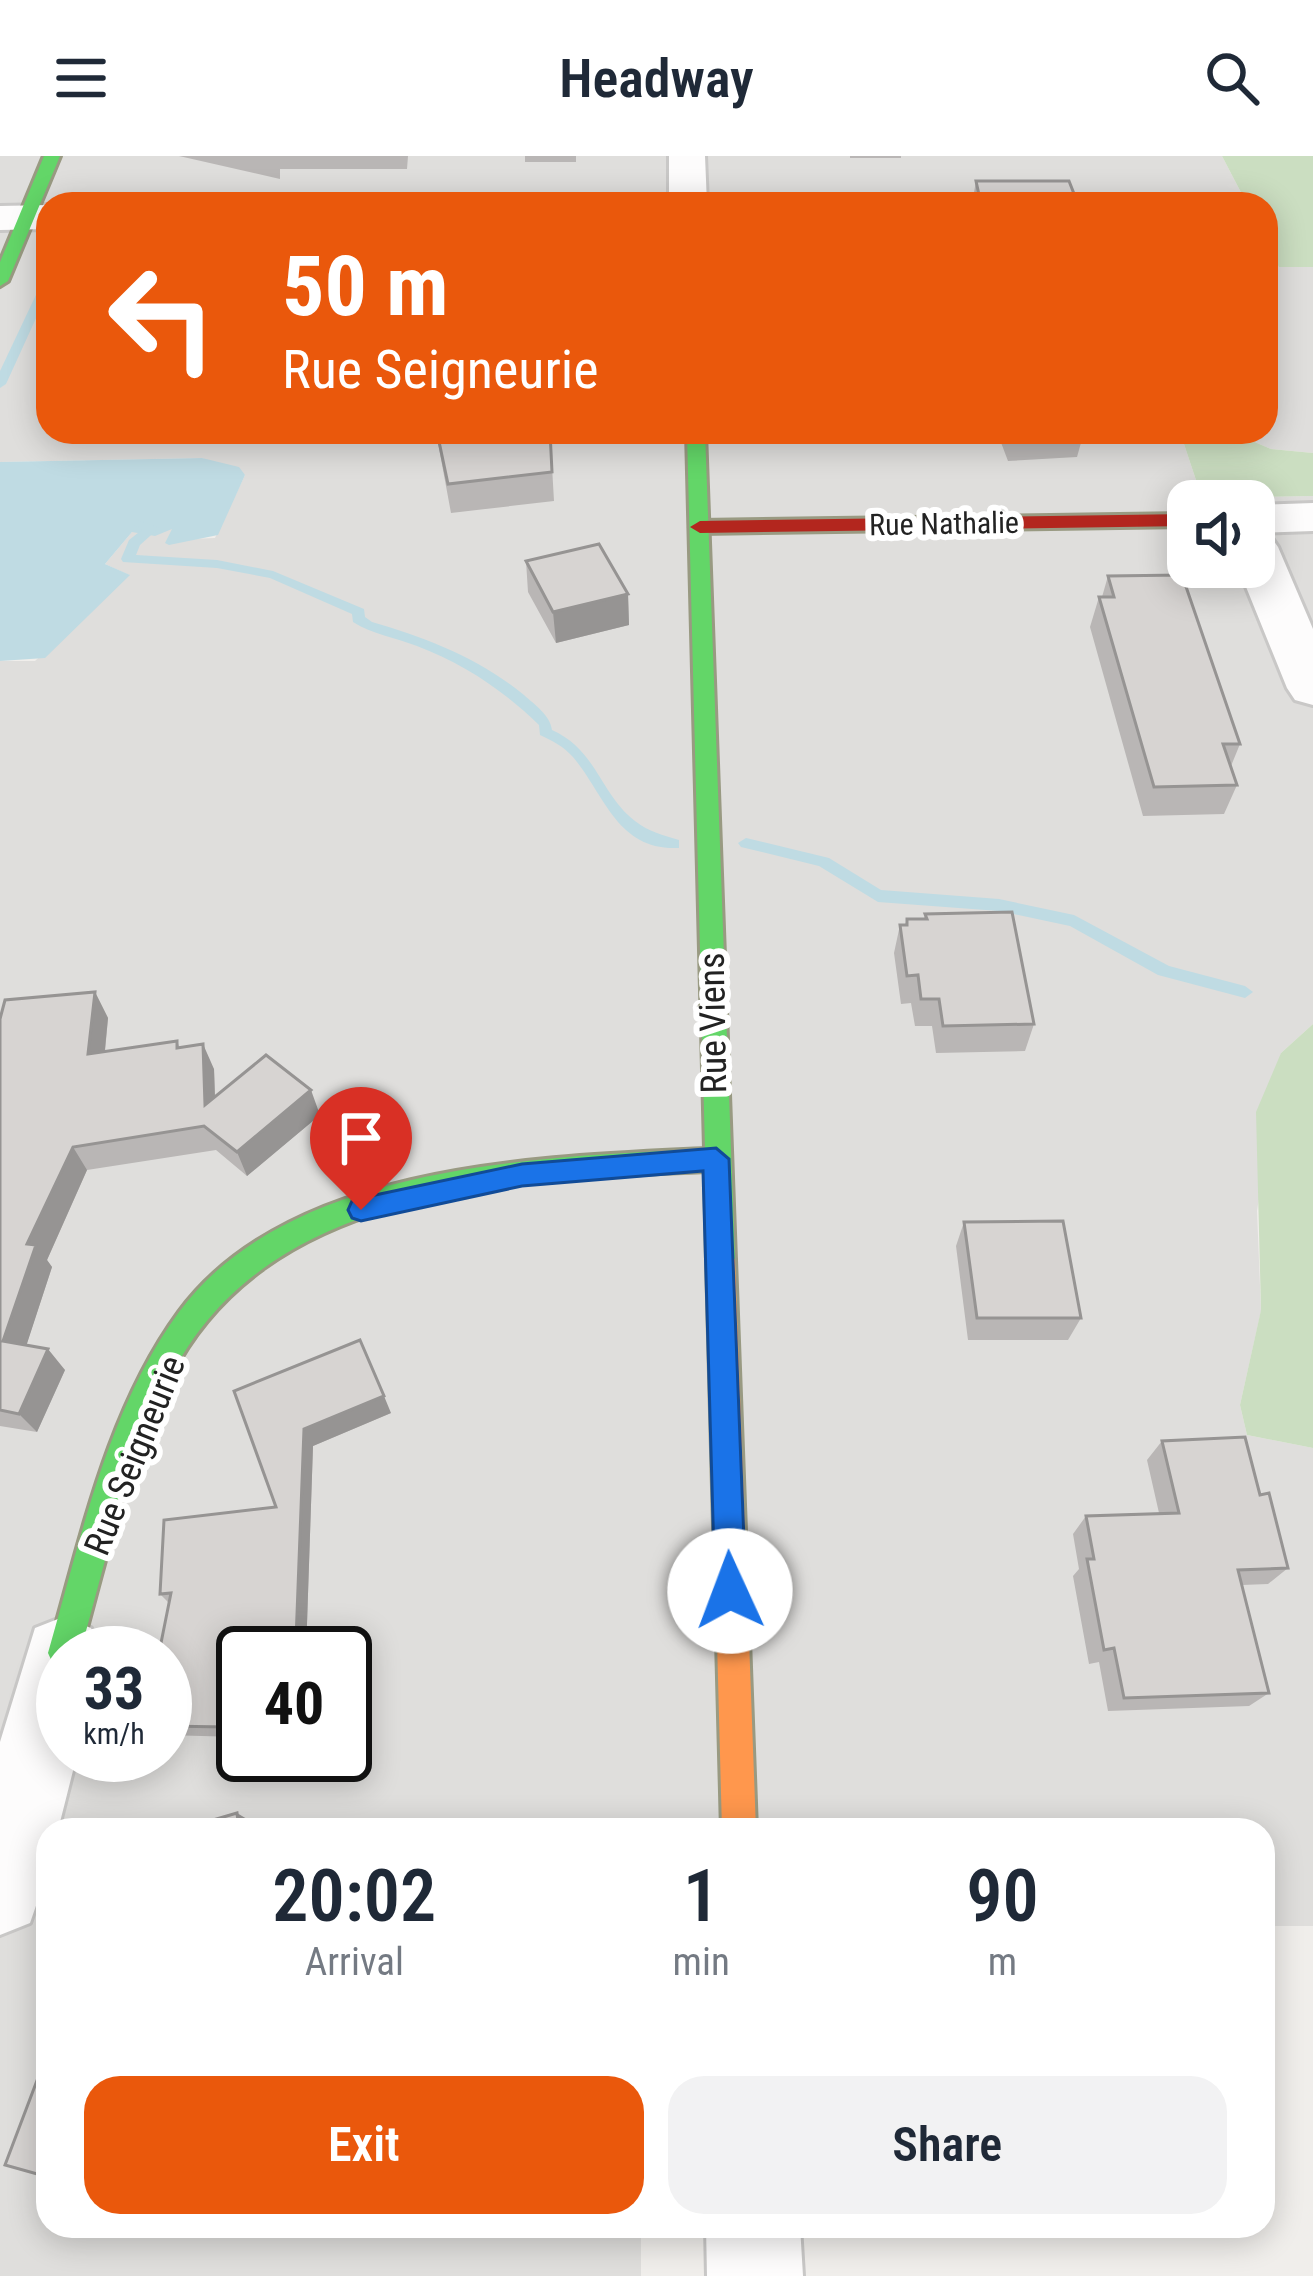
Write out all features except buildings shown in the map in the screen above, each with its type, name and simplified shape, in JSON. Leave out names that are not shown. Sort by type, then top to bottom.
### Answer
[{"type":"street","points":[[36,192],[52,156]]},
{"type":"street","points":[[687,156],[688,192]]},
{"type":"street","points":[[0,281],[25,217]]},
{"type":"street","name":"Rue Viens","points":[[697,444],[739,1818]]},
{"type":"street","points":[[1275,519],[1313,518]]},
{"type":"street","name":"Rue Nathalie","points":[[700,527],[1167,520]]},
{"type":"street","points":[[1271,588],[1313,688]]},
{"type":"street","name":"Rue Seigneurie","points":[[72,1626],[120,1474],[165,1367],[219,1285],[251,1256],[288,1233],[329,1218],[426,1193],[619,1164],[716,1159]]},
{"type":"street","name":"Rue Seigneurie","points":[[0,1893],[36,1756]]},
{"type":"street","points":[[753,2238],[754,2276]]},
{"type":"shaded area","points":[[0,156],[1222,156],[1241,192],[36,192],[36,444],[1184,444],[1196,480],[1167,480],[1167,588],[1275,588],[1275,497],[1313,496],[1313,1024],[1281,1053],[1257,1211],[1261,1311],[1240,1405],[1247,1435],[1313,1448],[1313,1926],[1275,1926],[1275,1818],[36,1818],[36,2238],[641,2238],[641,2276],[0,2276],[0,661],[35,661],[129,575],[105,564],[132,532],[174,528],[189,539],[215,538],[245,475],[202,458],[0,462]]},
{"type":"shaded area","points":[[1278,263],[1313,267],[1313,453],[1259,444],[1278,444]]},
{"type":"green space","points":[[1222,156],[1313,156],[1313,267],[1278,265],[1278,192],[1241,192]]},
{"type":"green space","points":[[1184,444],[1259,444],[1313,453],[1313,496],[1275,497],[1275,480],[1196,480]]},
{"type":"green space","points":[[1313,1024],[1313,1448],[1247,1435],[1240,1405],[1261,1310],[1256,1112],[1281,1053]]},
{"type":"water","points":[[202,458],[239,467],[245,475],[218,535],[169,545],[165,543],[172,529],[155,536],[132,532],[105,564],[130,575],[45,658],[0,661],[0,462]]},
{"type":"waterway","points":[[0,384],[36,306]]},
{"type":"waterway","points":[[138,524],[153,528],[134,543],[128,559],[217,564],[273,575],[359,612],[358,619],[367,625],[418,641],[486,674],[527,705],[546,724],[545,732],[578,754],[628,824],[674,844]]},
{"type":"waterway","points":[[746,843],[824,862],[878,896],[999,905],[1074,921],[1164,971],[1245,992]]},
{"type":"traffic: fast","points":[[37,192],[52,156]]},
{"type":"traffic: fast","points":[[0,281],[36,194]]},
{"type":"traffic: fast","points":[[696,444],[721,1260]]},
{"type":"traffic: fast","points":[[72,1626],[121,1458],[162,1363],[188,1321],[219,1285],[266,1248],[322,1220],[454,1183],[592,1166],[716,1159]]},
{"type":"traffic: slow","points":[[721,1260],[739,1818]]},
{"type":"traffic: jam","points":[[700,527],[1167,520]]},
{"type":"route","points":[[361,1210],[522,1175],[716,1159],[730,1591]]}]
